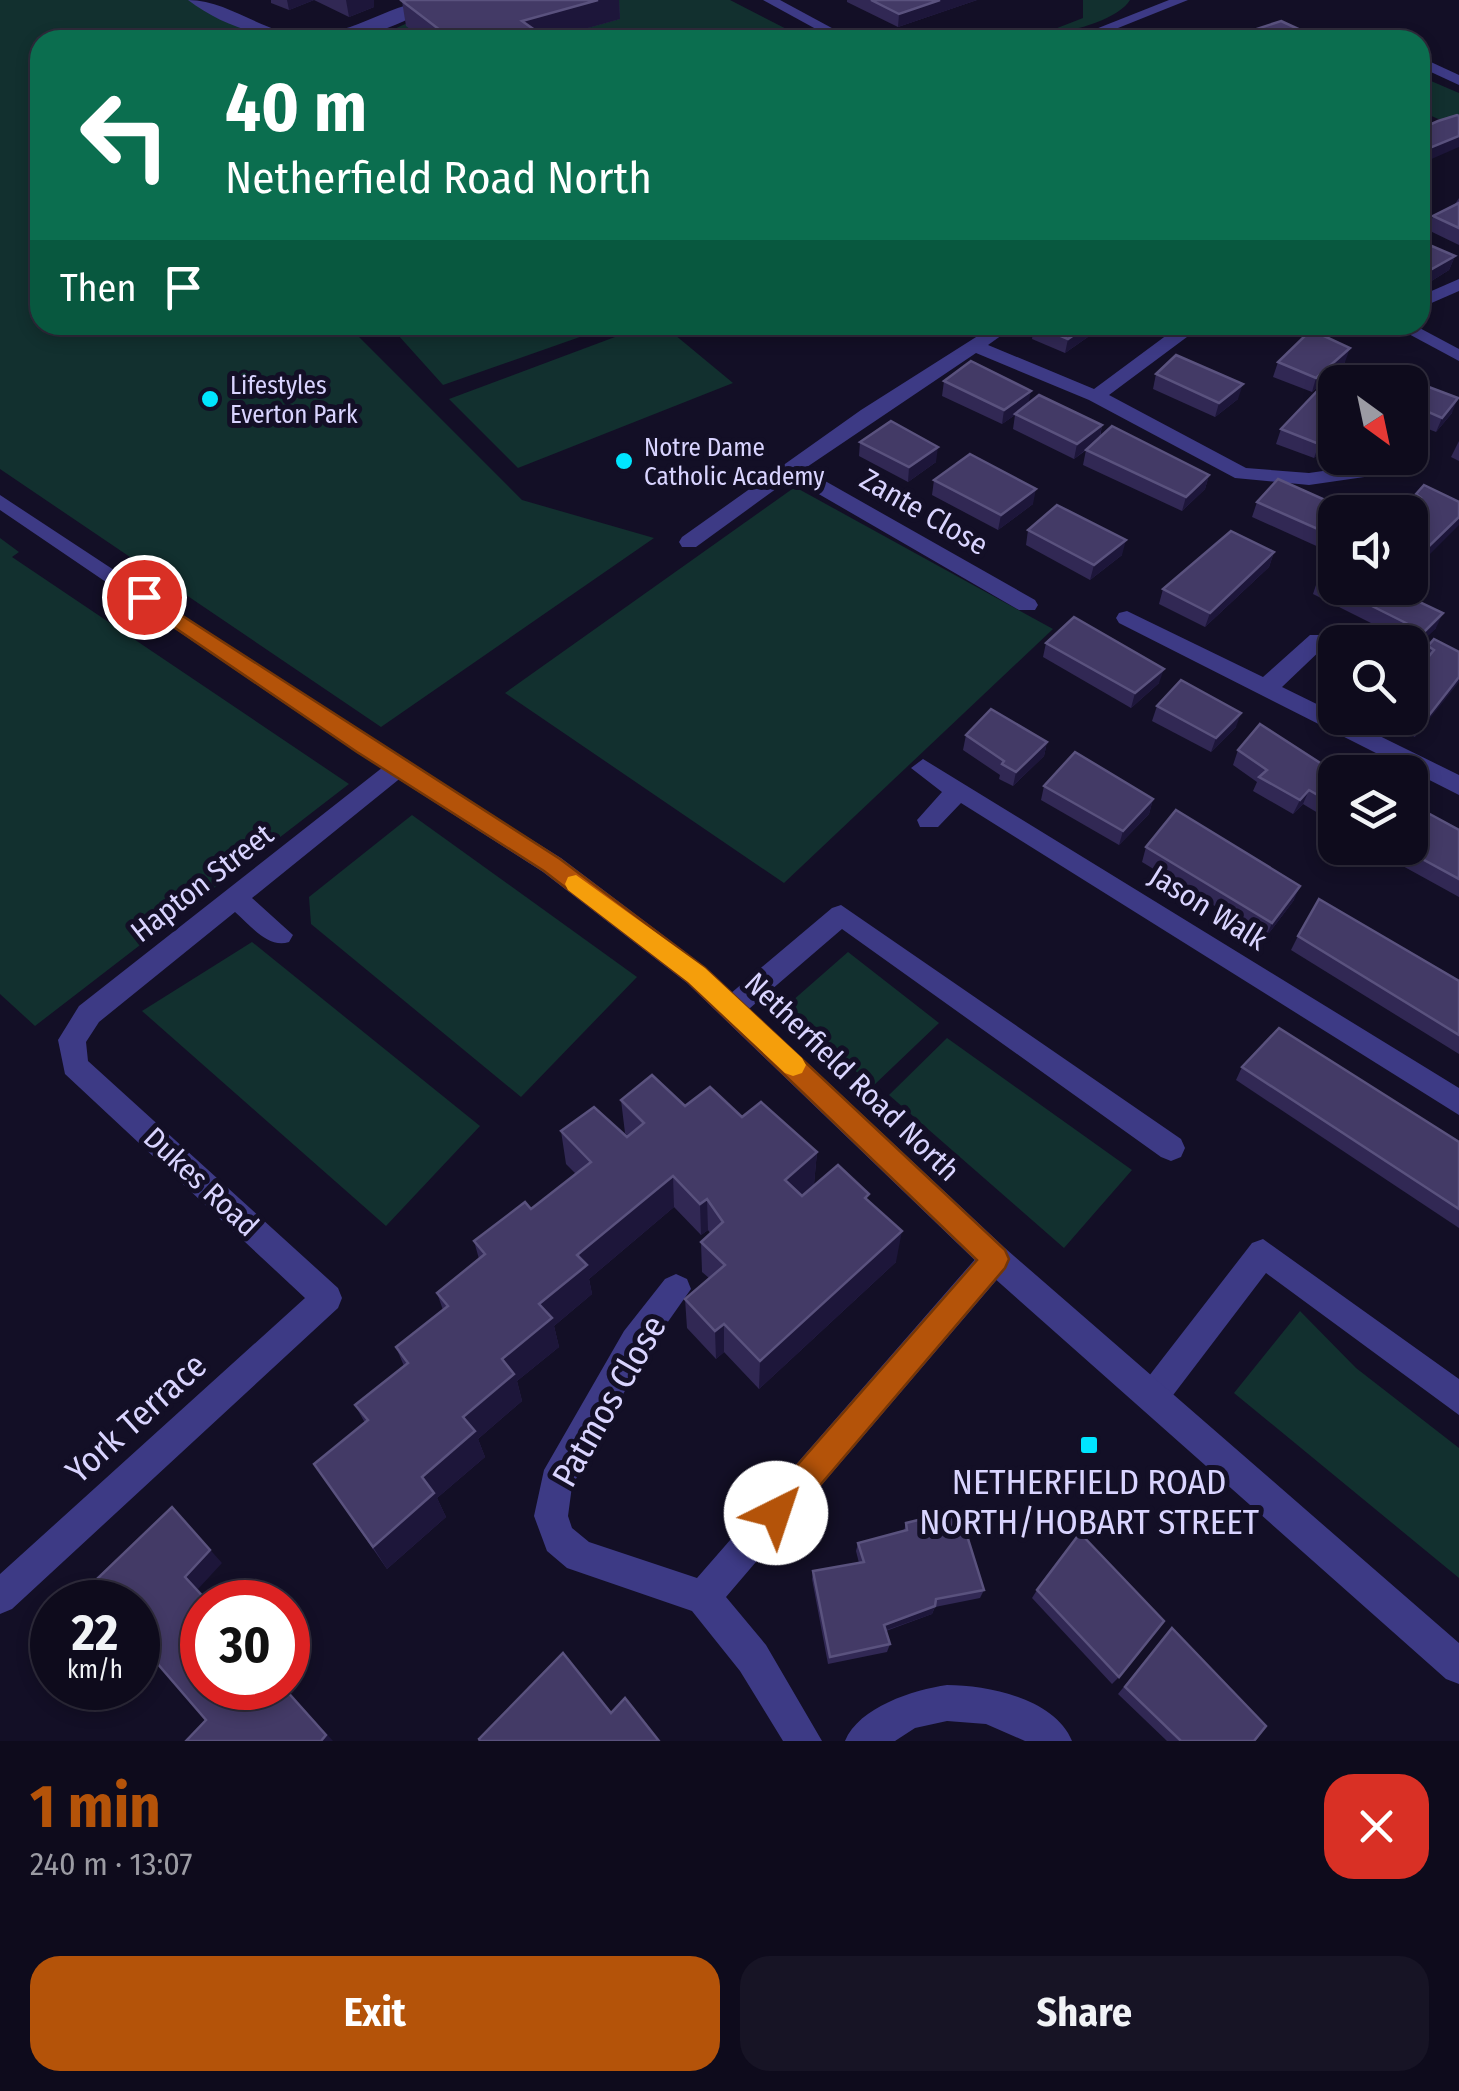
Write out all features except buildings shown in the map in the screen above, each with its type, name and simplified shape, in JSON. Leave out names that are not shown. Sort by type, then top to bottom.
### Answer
[{"type":"street","points":[[195,0],[267,30]]},
{"type":"street","points":[[362,30],[431,0]]},
{"type":"street","points":[[770,0],[828,30]]},
{"type":"street","points":[[1102,30],[1181,0]]},
{"type":"street","points":[[1430,68],[1459,81]]},
{"type":"street","points":[[1430,298],[1459,284]]},
{"type":"street","points":[[689,542],[992,335]]},
{"type":"street","points":[[1096,396],[1177,335]]},
{"type":"street","points":[[1420,335],[1459,356]]},
{"type":"street","points":[[974,346],[1096,396],[1242,474],[1309,478],[1332,475]]},
{"type":"street","name":"Zante Close","points":[[791,470],[1027,606]]},
{"type":"street","name":"Netherfield Road North","points":[[0,501],[552,865],[733,1007],[995,1259],[1459,1666]]},
{"type":"street","points":[[1128,618],[1459,786]]},
{"type":"street","points":[[1266,688],[1318,640]]},
{"type":"street","name":"Hapton Street","points":[[75,1066],[72,1040],[88,1014],[400,766]]},
{"type":"street","name":"Jason Walk","points":[[923,768],[1459,1103]]},
{"type":"street","points":[[929,820],[958,791]]},
{"type":"street","points":[[236,899],[280,936]]},
{"type":"street","points":[[733,1007],[841,914],[1171,1148]]},
{"type":"street","name":"Dukes Road","points":[[75,1066],[327,1298]]},
{"type":"street","points":[[1153,1396],[1262,1253],[1459,1399]]},
{"type":"street","points":[[804,1741],[753,1658],[703,1597],[995,1259]]},
{"type":"street","name":"Patmos Close","points":[[676,1288],[635,1342],[556,1482],[551,1516],[560,1539],[580,1556],[703,1597]]},
{"type":"street","name":"York Terrace","points":[[0,1597],[327,1298]]},
{"type":"street","points":[[863,1741],[911,1711],[950,1704],[984,1704],[1040,1728],[1054,1741]]},
{"type":"green space","name":"Lifestyles Everton Park","points":[[0,0],[189,0],[263,30],[30,30],[30,335],[357,335],[522,500],[654,538],[381,727],[0,469]]},
{"type":"green space","points":[[458,0],[730,0],[788,30],[392,30]]},
{"type":"green space","points":[[1083,0],[1130,0],[1093,24],[1052,30],[1083,18]]},
{"type":"green space","points":[[1430,81],[1459,93],[1459,128],[1430,115]]},
{"type":"green space","points":[[398,335],[586,335],[443,385]]},
{"type":"green space","points":[[620,335],[675,335],[733,383],[518,468],[449,399]]},
{"type":"green space","points":[[795,487],[1053,629],[784,883],[505,693]]},
{"type":"green space","points":[[0,538],[19,552],[12,557],[349,784],[35,1026],[0,994]]},
{"type":"green space","points":[[412,815],[637,977],[521,1097],[311,924],[309,897]]},
{"type":"green space","points":[[252,942],[480,1126],[386,1226],[142,1011]]},
{"type":"green space","points":[[848,952],[939,1023],[873,1086],[783,1009]]},
{"type":"green space","points":[[947,1038],[1132,1170],[1064,1248],[889,1095]]},
{"type":"green space","points":[[1300,1311],[1356,1368],[1459,1448],[1459,1578],[1234,1393]]},
{"type":"slow traffic","points":[[576,884],[696,975],[793,1065]]},
{"type":"place","name":"Lifestyles Everton Park","points":[[210,399]]},
{"type":"place","name":"Notre Dame Catholic Academy","points":[[624,461]]},
{"type":"place","name":"NETHERFIELD ROAD NORTH/HOBART STREET","points":[[1089,1445]]},
{"type":"route","points":[[144,597],[364,746],[552,865],[696,975],[995,1259],[776,1513]]}]
